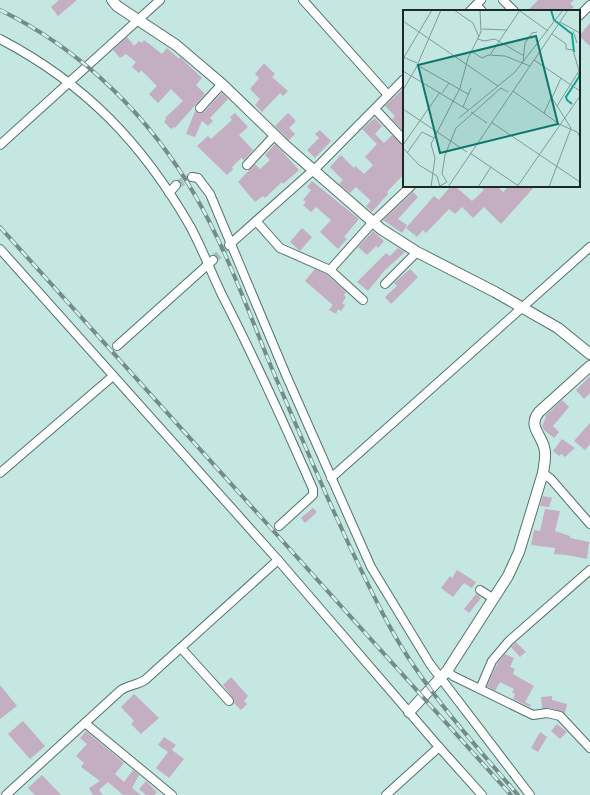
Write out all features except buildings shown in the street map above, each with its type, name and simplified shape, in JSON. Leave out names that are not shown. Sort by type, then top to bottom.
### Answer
[{"type":"street","points":[[112,0],[117,6],[137,20],[176,44],[222,84],[275,135],[385,232],[417,252],[523,307],[558,328],[590,354]]},
{"type":"street","points":[[0,145],[160,0]]},
{"type":"street","points":[[303,0],[388,95]]},
{"type":"street","points":[[503,0],[513,10]]},
{"type":"street","points":[[471,10],[478,2]]},
{"type":"street","points":[[580,15],[590,5]]},
{"type":"street","points":[[0,39],[24,52],[69,82],[90,99],[135,145],[169,193],[191,228],[210,262],[265,379],[313,488],[313,495],[279,526]]},
{"type":"street","points":[[230,244],[314,170],[403,81]]},
{"type":"street","points":[[200,108],[222,84]]},
{"type":"street","points":[[375,109],[403,139]]},
{"type":"street","points":[[247,165],[275,135]]},
{"type":"street","points":[[192,178],[198,178],[210,194],[286,375],[371,567],[430,664],[444,674],[530,795]]},
{"type":"street","points":[[169,193],[176,185]]},
{"type":"street","points":[[330,270],[373,222],[409,187]]},
{"type":"street","points":[[256,221],[280,248],[330,270],[363,300]]},
{"type":"street","points":[[331,478],[590,247]]},
{"type":"street","points":[[0,249],[155,424],[165,431],[482,795]]},
{"type":"street","points":[[385,284],[417,252]]},
{"type":"street","points":[[117,346],[210,262]]},
{"type":"street","points":[[409,712],[444,674],[494,599],[514,565],[543,473],[545,448],[534,426],[534,418],[590,366]]},
{"type":"street","points":[[0,473],[113,376]]},
{"type":"street","points":[[543,473],[551,479],[590,524]]},
{"type":"street","points":[[6,795],[121,690],[127,686],[140,684],[145,680],[278,560]]},
{"type":"street","points":[[480,689],[492,661],[509,641],[590,570]]},
{"type":"street","points":[[480,590],[494,599]]},
{"type":"street","points":[[181,648],[229,701]]},
{"type":"street","points":[[444,674],[453,676],[533,714],[548,713],[560,716],[590,748]]},
{"type":"street","points":[[85,723],[172,795]]},
{"type":"street","points":[[386,795],[439,747]]},
{"type":"tunnel","points":[[176,185],[192,177]]},
{"type":"tunnel","points":[[213,260],[228,246]]},
{"type":"railway","points":[[0,10],[30,26],[59,45],[112,88],[136,113],[178,168],[196,197],[217,237],[324,490],[383,614],[397,639],[428,686],[518,795]]},
{"type":"railway","points":[[0,227],[511,795]]}]
